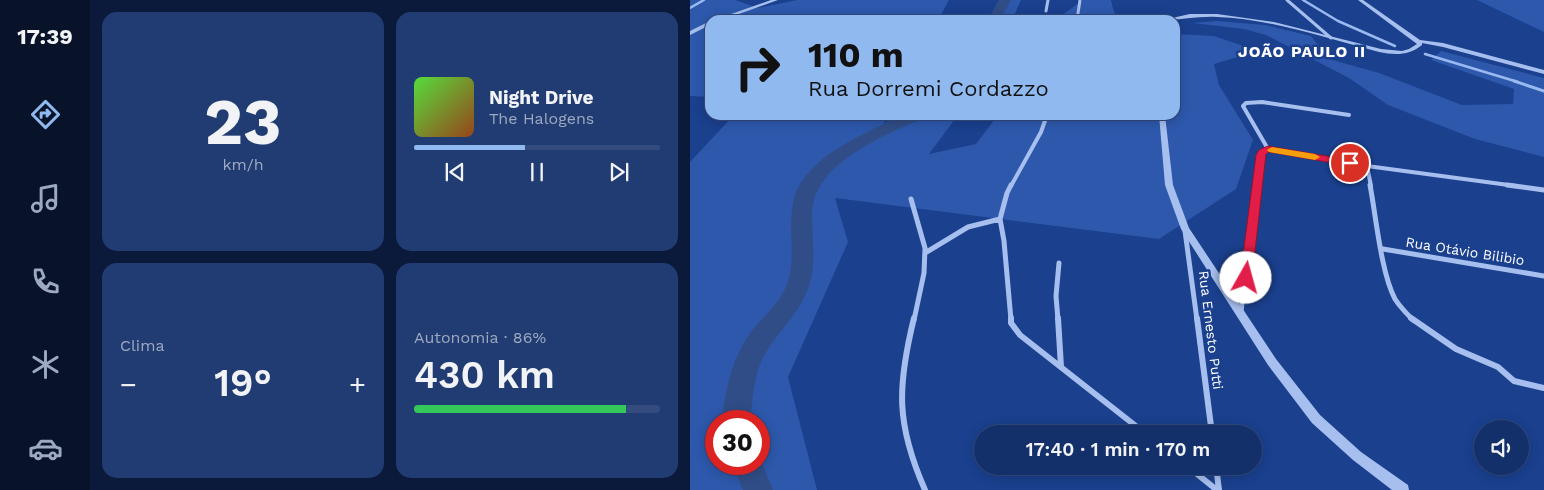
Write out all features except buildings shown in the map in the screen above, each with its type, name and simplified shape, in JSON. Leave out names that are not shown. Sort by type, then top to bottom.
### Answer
[{"type":"street","points":[[732,15],[776,0]]},
{"type":"street","points":[[1046,11],[1048,0]]},
{"type":"street","points":[[1078,15],[1080,0]]},
{"type":"street","points":[[1287,0],[1331,38]]},
{"type":"street","points":[[1360,0],[1418,41],[1443,45],[1544,72]]},
{"type":"street","points":[[1180,18],[1195,16],[1234,17],[1397,53],[1416,48],[1420,44],[1418,41]]},
{"type":"street","points":[[690,33],[705,26]]},
{"type":"street","points":[[1268,149],[1243,106],[1246,103],[1262,102],[1349,115]]},
{"type":"street","points":[[1045,120],[1041,132],[1007,193],[1000,219],[1004,241],[1011,323],[1020,336],[1135,425]]},
{"type":"street","points":[[1162,120],[1169,186],[1185,229],[1272,362],[1316,420],[1357,456],[1403,490]]},
{"type":"street","points":[[1268,149],[1367,166],[1544,190]]},
{"type":"street","points":[[1241,312],[1261,155],[1268,149]]},
{"type":"street","points":[[1367,166],[1387,278],[1400,307],[1413,320],[1456,349],[1498,367],[1514,381],[1544,388]]},
{"type":"street","points":[[911,199],[925,253],[904,366],[900,406],[910,457],[925,490]]},
{"type":"street","points":[[925,253],[968,227],[1000,219]]},
{"type":"street","name":"Rua Ernesto Putti","points":[[1185,229],[1211,425]]},
{"type":"street","name":"Rua Otávio Bilibio","points":[[1383,249],[1544,276]]},
{"type":"street","points":[[1059,263],[1056,296],[1061,367]]},
{"type":"street","points":[[1199,475],[1218,490]]},
{"type":"street","points":[[1217,475],[1218,490]]},
{"type":"shaded area","points":[[690,0],[735,0],[758,8],[797,0],[949,0],[941,15],[705,15],[705,97],[690,96]]},
{"type":"shaded area","points":[[999,0],[1021,0],[1014,15],[991,15]]},
{"type":"shaded area","points":[[1083,0],[1111,0],[1116,15],[1062,15]]},
{"type":"shaded area","points":[[1477,0],[1544,0],[1544,32]]},
{"type":"shaded area","points":[[1217,21],[1265,25],[1311,36],[1329,59],[1379,73],[1462,105],[1513,104],[1514,89],[1431,60],[1441,51],[1544,78],[1544,157],[1475,139],[1388,105],[1349,78],[1266,35],[1244,29],[1192,23]]},
{"type":"shaded area","points":[[1180,34],[1214,36],[1258,51],[1214,64],[1219,85],[1253,140],[1236,189],[1159,239],[835,198],[848,242],[788,377],[817,490],[690,490],[690,162],[729,120],[885,120],[883,124],[891,120],[954,120],[929,154],[976,144],[994,120],[1180,120]]},
{"type":"waterway","points":[[690,8],[704,0]]},
{"type":"waterway","points":[[997,15],[1005,0]]},
{"type":"waterway","points":[[1303,0],[1338,21],[1395,46]]},
{"type":"waterway","points":[[1425,54],[1518,82]]},
{"type":"waterway","points":[[1514,81],[1544,91]]},
{"type":"waterway","points":[[738,410],[741,385],[749,359],[764,334],[789,303],[798,285],[802,265],[802,206],[806,190],[816,175],[848,150],[866,139],[906,120]]},
{"type":"waterway","points":[[752,475],[758,490]]},
{"type":"slow traffic","points":[[1272,150],[1315,157]]},
{"type":"district","name":"JOÃO PAULO II","points":[[1302,51]]},
{"type":"route","points":[[1246,278],[1261,155],[1263,152],[1268,149],[1350,163]]}]
